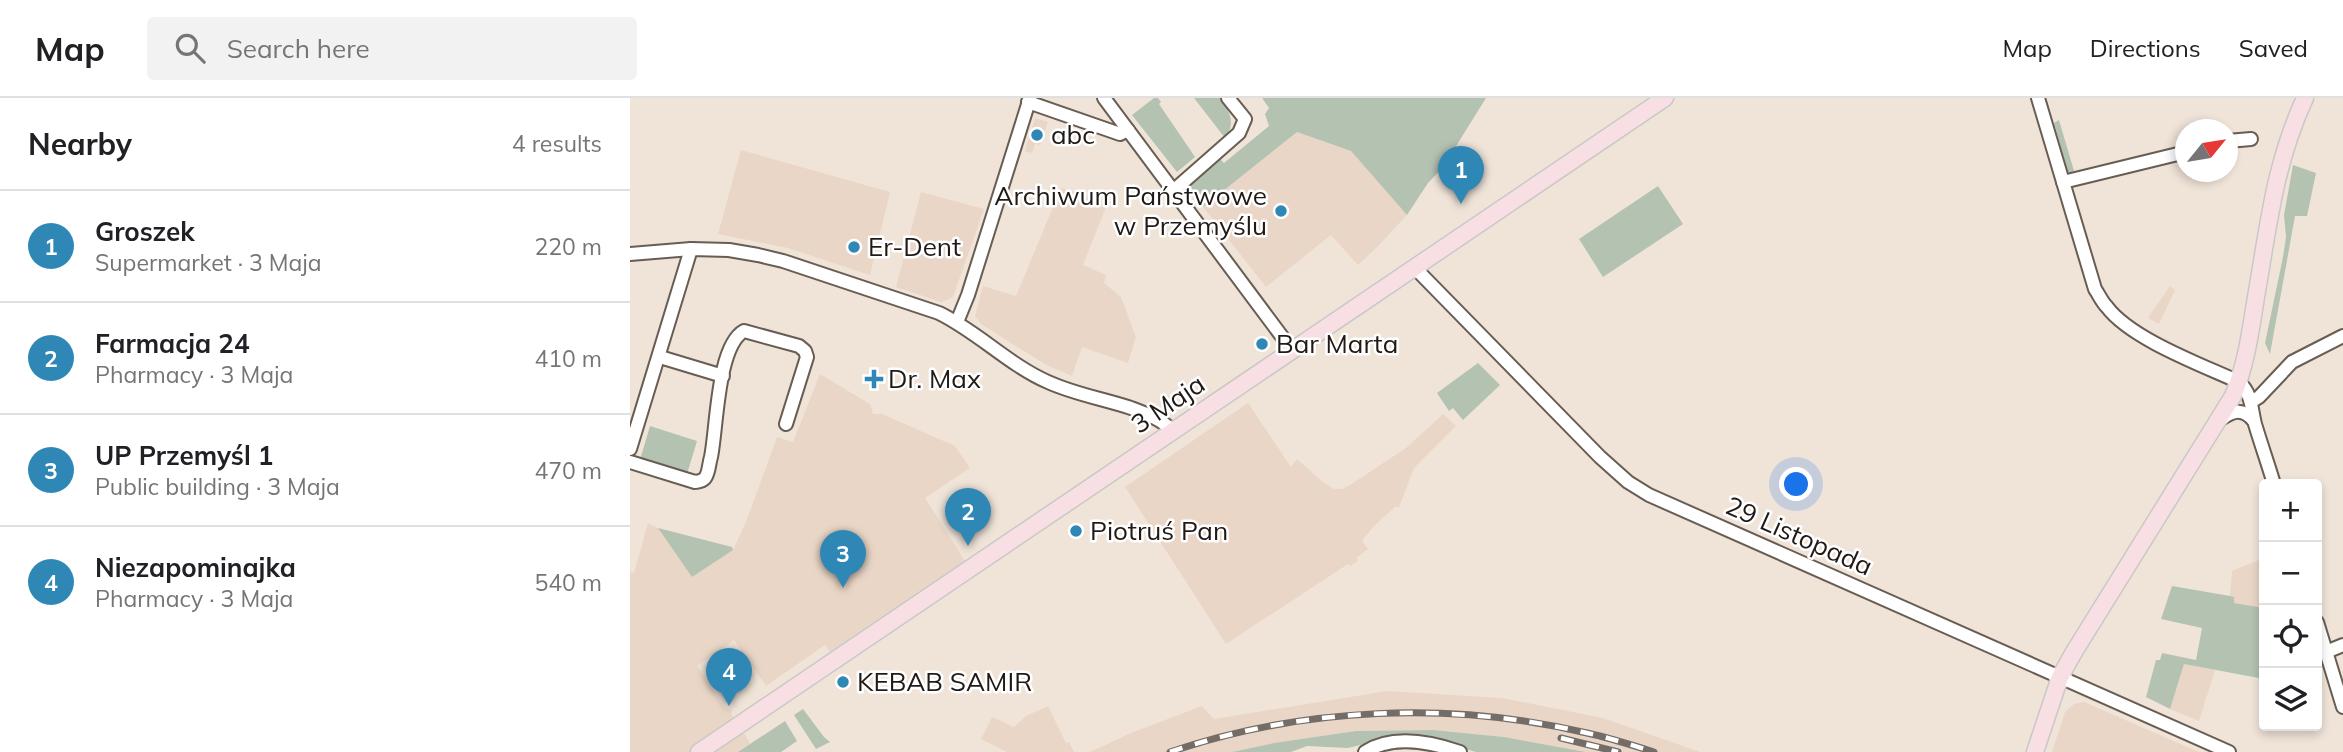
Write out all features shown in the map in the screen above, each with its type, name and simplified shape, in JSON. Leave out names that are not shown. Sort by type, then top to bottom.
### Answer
[{"type":"main road","name":"3 Maja","points":[[699,752],[1665,98]]},
{"type":"main road","points":[[2035,752],[2060,677],[2221,419],[2239,382],[2283,151],[2305,98]]},
{"type":"street","points":[[1104,98],[1292,350]]},
{"type":"street","points":[[1173,191],[1239,133],[1245,119],[1228,98]]},
{"type":"street","points":[[2038,98],[2095,289],[2108,309],[2148,340],[2239,382],[2246,388],[2272,479]]},
{"type":"street","points":[[957,322],[968,295],[1029,100],[1120,134],[1128,130]]},
{"type":"street","points":[[2238,138],[2251,139]]},
{"type":"street","points":[[2063,182],[2175,155]]},
{"type":"street","points":[[630,449],[691,250]]},
{"type":"street","points":[[630,254],[729,250],[783,261],[920,306],[957,322],[1049,383],[1147,414],[1164,422],[1173,431]]},
{"type":"street","name":"29 Listopada","points":[[1415,268],[1600,457],[1638,489],[1664,503],[2229,752]]},
{"type":"street","points":[[630,462],[695,482],[704,480],[713,445],[715,413],[731,342],[744,331],[799,346],[805,351],[807,357],[786,424]]},
{"type":"street","points":[[2251,402],[2264,393],[2292,362],[2343,336]]},
{"type":"street","points":[[660,357],[723,376]]},
{"type":"street","points":[[2221,419],[2235,411],[2243,412],[2255,421]]},
{"type":"street","points":[[2322,639],[2343,707]]},
{"type":"street","points":[[2326,652],[2343,645]]},
{"type":"street","points":[[1365,752],[1388,742],[1408,741],[1430,743],[1460,752]]},
{"type":"shaded area","name":"abc","points":[[1035,118],[1048,122],[1040,145],[1035,144],[1032,153],[1025,151]]},
{"type":"shaded area","points":[[1297,132],[1351,151],[1407,215],[1358,265],[1331,235],[1266,287],[1203,207]]},
{"type":"shaded area","points":[[741,150],[890,192],[870,275],[788,248],[718,234]]},
{"type":"shaded area","points":[[1061,188],[1108,202],[1083,265],[1106,275],[1104,283],[1121,297],[1136,337],[1128,363],[1082,347],[1072,376],[1048,366],[981,324],[975,316],[983,286],[1016,296]]},
{"type":"shaded area","points":[[921,192],[984,209],[953,297],[941,302],[896,287]]},
{"type":"shaded area","points":[[2170,286],[2175,290],[2159,324],[2148,318]]},
{"type":"shaded area","points":[[820,374],[870,404],[873,414],[882,414],[955,446],[970,468],[925,498],[965,561],[830,652],[825,645],[766,686],[734,640],[697,666],[725,708],[732,710],[731,714],[748,739],[750,744],[738,752],[630,752],[630,572],[634,573],[648,523],[658,528],[692,577],[733,550],[777,437],[793,442]]},
{"type":"shaded area","points":[[1248,403],[1291,467],[1297,459],[1334,489],[1350,485],[1406,448],[1443,414],[1456,426],[1414,468],[1399,507],[1395,507],[1373,527],[1362,541],[1368,549],[1356,558],[1358,561],[1350,566],[1348,564],[1226,644],[1125,487]]},
{"type":"shaded area","points":[[2259,560],[2259,607],[2234,603],[2234,597],[2230,596],[2232,571]]},
{"type":"shaded area","points":[[2184,664],[2215,670],[2199,721],[2170,709]]},
{"type":"shaded area","points":[[1387,691],[1502,698],[1603,718],[1700,752],[1586,752],[1504,737],[1433,730],[1356,731],[1232,752],[1090,752],[1202,706],[1214,719]]},
{"type":"shaded area","points":[[2084,702],[2199,752],[2052,752],[2065,712],[2074,704]]},
{"type":"shaded area","points":[[1048,706],[1066,743],[1069,742],[1074,752],[1007,752],[981,739],[992,717],[1014,727],[1026,716]]},
{"type":"green space","points":[[1154,98],[1161,102],[1159,104],[1195,157],[1177,172],[1132,115]]},
{"type":"green space","points":[[1194,98],[1220,98],[1227,108],[1231,122],[1225,138]]},
{"type":"green space","points":[[1262,98],[1486,98],[1443,167],[1428,183],[1407,215],[1351,151],[1297,132],[1203,207],[1192,192],[1191,185],[1220,159],[1224,163],[1269,126],[1265,114],[1269,108]]},
{"type":"green space","points":[[2059,120],[2074,171],[2072,172],[2068,172],[2054,123]]},
{"type":"green space","points":[[2293,165],[2316,173],[2307,216],[2295,216],[2270,354],[2265,343],[2283,257],[2286,237],[2284,215]]},
{"type":"green space","points":[[1658,186],[1683,224],[1603,277],[1579,239]]},
{"type":"green space","points":[[1478,363],[1500,385],[1463,420],[1453,408],[1449,411],[1437,393]]},
{"type":"green space","points":[[650,426],[697,441],[687,474],[640,460]]},
{"type":"green space","points":[[658,528],[732,547],[733,550],[692,577]]},
{"type":"green space","points":[[2172,586],[2230,596],[2234,597],[2234,603],[2259,607],[2259,678],[2184,664],[2170,709],[2146,697],[2156,660],[2160,660],[2162,653],[2196,660],[2202,628],[2161,619]]},
{"type":"green space","points":[[803,709],[830,742],[816,749],[794,715]]},
{"type":"green space","points":[[785,721],[797,741],[781,752],[738,752]]},
{"type":"green space","points":[[1433,730],[1504,737],[1586,752],[1476,752],[1455,746],[1372,742],[1348,748],[1307,746],[1291,752],[1232,752],[1356,731]]},
{"type":"railway","points":[[1170,752],[1221,737],[1325,718],[1430,713],[1535,723],[1596,735],[1654,752]]},
{"type":"railway","points":[[1561,738],[1618,752]]},
{"type":"place","name":"abc","points":[[1037,135]]},
{"type":"place","name":"Groszek","points":[[1461,204]]},
{"type":"place","name":"Archiwum Państwowe w Przemyślu","points":[[1281,211]]},
{"type":"place","name":"Er-Dent","points":[[854,247]]},
{"type":"place","name":"Bar Marta","points":[[1262,344]]},
{"type":"place","name":"Dr. Max","points":[[874,379]]},
{"type":"place","name":"Piotruś Pan","points":[[1076,531]]},
{"type":"place","name":"Farmacja 24","points":[[968,546]]},
{"type":"place","name":"UP Przemyśl 1","points":[[843,588]]},
{"type":"place","name":"KEBAB SAMIR","points":[[843,682]]},
{"type":"place","name":"Niezapominajka","points":[[729,706]]}]
